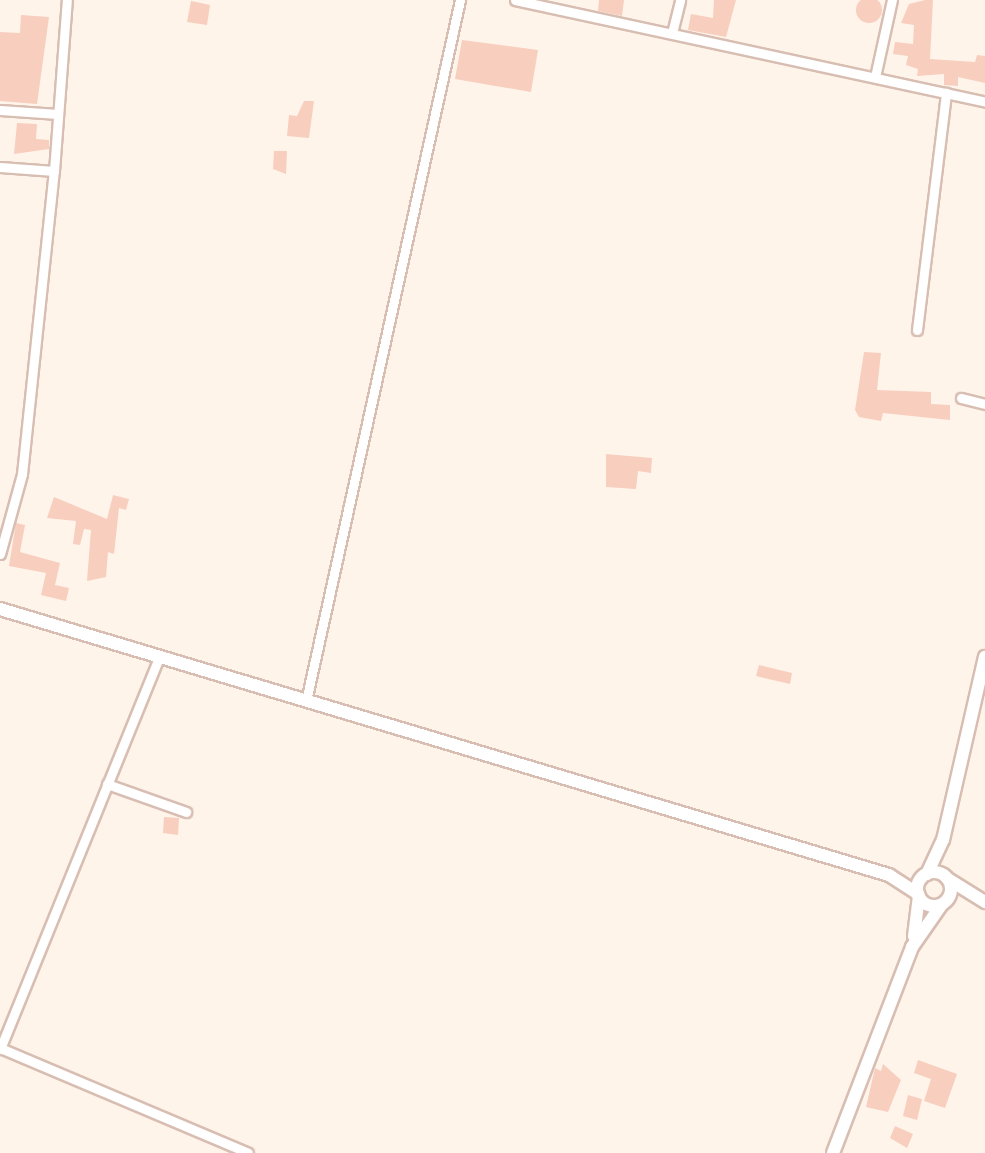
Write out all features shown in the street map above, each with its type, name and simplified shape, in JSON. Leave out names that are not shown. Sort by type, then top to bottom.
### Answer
[{"type":"main road","points":[[0,609],[890,875],[926,874],[947,878],[983,901]]},
{"type":"main road","points":[[834,1153],[912,947],[918,895],[943,840],[985,657]]},
{"type":"main road","points":[[912,947],[943,903],[947,878],[943,840]]},
{"type":"main road","points":[[890,875],[929,905],[983,901]]},
{"type":"street","points":[[0,554],[21,481],[54,171],[67,0]]},
{"type":"street","points":[[306,701],[460,0]]},
{"type":"street","points":[[514,0],[985,102]]},
{"type":"street","points":[[568,12],[570,0]]},
{"type":"street","points":[[672,33],[680,0]]},
{"type":"street","points":[[875,77],[892,0]]},
{"type":"street","points":[[917,330],[946,93]]},
{"type":"street","points":[[0,110],[58,114]]},
{"type":"street","points":[[0,167],[54,171]]},
{"type":"street","points":[[961,398],[985,404]]},
{"type":"street","points":[[159,657],[0,1049],[248,1153]]},
{"type":"street","points":[[107,784],[186,812]]},
{"type":"building","points":[[869,-3],[878,1],[882,10],[878,19],[869,23],[860,19],[856,10],[860,1]]},
{"type":"building","points":[[599,0],[624,0],[622,16],[598,11]]},
{"type":"building","points":[[714,0],[736,0],[726,37],[688,30],[691,14],[713,18]]},
{"type":"building","points":[[933,0],[930,59],[975,62],[977,55],[985,56],[985,83],[958,77],[958,86],[944,85],[944,74],[917,76],[918,69],[906,65],[908,56],[893,54],[895,42],[913,44],[914,25],[901,23],[909,4]]},
{"type":"building","points":[[191,1],[210,5],[207,25],[187,22]]},
{"type":"building","points":[[21,15],[49,17],[37,104],[0,101],[0,32],[20,33]]},
{"type":"building","points":[[462,40],[538,50],[531,92],[455,79]]},
{"type":"building","points":[[304,101],[314,101],[309,138],[287,136],[289,115],[297,116]]},
{"type":"building","points":[[17,123],[37,124],[36,139],[49,140],[49,149],[14,154]]},
{"type":"building","points":[[274,151],[287,151],[286,174],[273,169]]},
{"type":"building","points":[[864,352],[881,353],[877,390],[931,392],[931,404],[950,405],[950,420],[883,413],[881,421],[859,417],[855,410]]},
{"type":"building","points":[[606,454],[652,458],[651,473],[638,471],[636,489],[606,487]]},
{"type":"building","points":[[113,495],[129,499],[126,510],[119,508],[114,554],[108,552],[106,577],[87,581],[91,530],[84,529],[80,545],[73,544],[76,521],[47,518],[54,497],[107,519]]},
{"type":"building","points":[[16,523],[25,525],[20,552],[60,563],[55,585],[69,588],[66,601],[41,595],[46,573],[9,566]]},
{"type":"building","points":[[759,665],[792,673],[790,684],[756,676]]},
{"type":"building","points":[[164,817],[179,818],[178,835],[163,833]]},
{"type":"building","points":[[918,1060],[957,1074],[945,1108],[924,1101],[931,1079],[914,1073]]},
{"type":"building","points":[[883,1064],[901,1080],[888,1112],[866,1107],[875,1068],[881,1071]]},
{"type":"building","points":[[908,1095],[922,1099],[917,1120],[903,1116]]},
{"type":"building","points":[[895,1126],[913,1134],[907,1148],[890,1138]]}]
